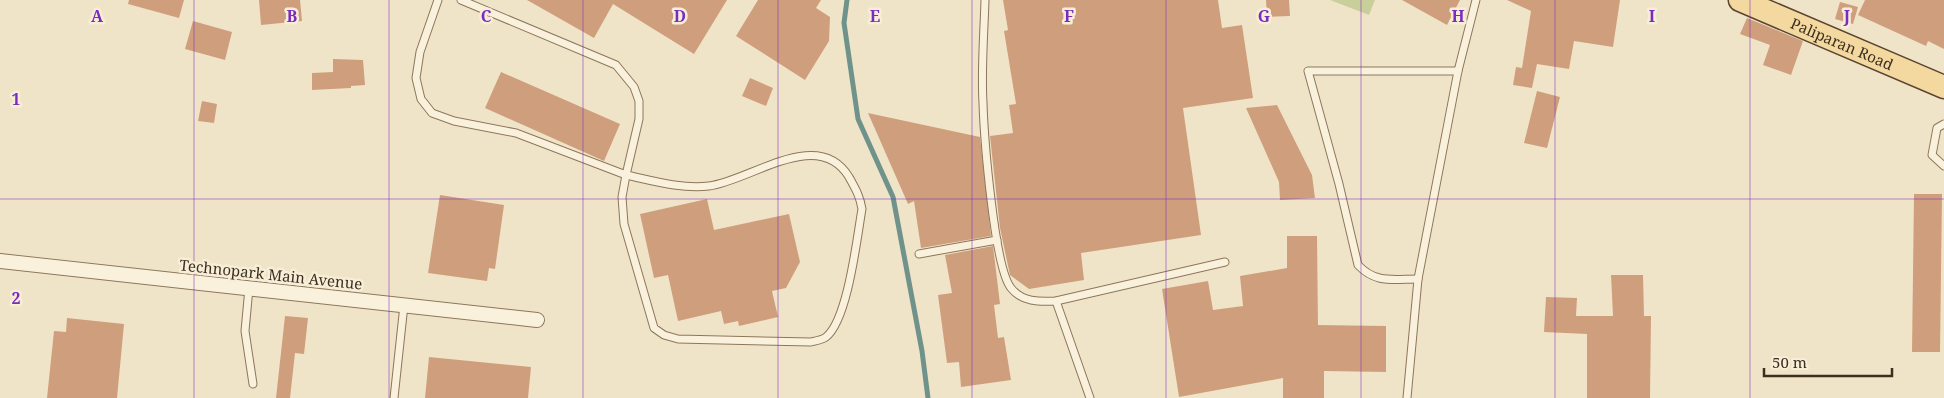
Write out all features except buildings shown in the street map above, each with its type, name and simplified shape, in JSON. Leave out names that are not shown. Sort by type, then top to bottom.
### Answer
[{"type":"main road","name":"Paliparan Road","points":[[1740,0],[1944,87]]},
{"type":"street","name":"Technopark Main Avenue","points":[[0,261],[538,320]]},
{"type":"lane","points":[[438,0],[420,52],[416,78],[421,99],[432,113],[454,121],[516,133],[626,175],[680,187],[711,186],[778,161],[811,156],[828,158],[842,165],[860,196],[862,208],[848,287],[838,319],[826,337],[811,342],[678,339],[664,335],[654,328],[624,224],[622,197],[626,175],[639,119],[639,102],[634,87],[616,65],[461,0]]},
{"type":"lane","points":[[985,0],[983,103],[997,240],[1005,278],[1010,287],[1033,301],[1056,301],[1225,262]]},
{"type":"lane","points":[[1407,398],[1418,279],[1458,71],[1476,0]]},
{"type":"lane","points":[[1418,279],[1378,279],[1367,275],[1358,265],[1339,184],[1308,71],[1458,71]]},
{"type":"lane","points":[[1944,124],[1937,128],[1932,155],[1944,166]]},
{"type":"lane","points":[[919,254],[997,240]]},
{"type":"lane","points":[[249,288],[245,331],[253,384]]},
{"type":"lane","points":[[1056,301],[1090,398]]},
{"type":"lane","points":[[394,398],[404,305]]},
{"type":"green space","points":[[1330,0],[1375,0],[1369,15]]},
{"type":"waterway","points":[[847,0],[844,23],[858,119],[893,197],[922,351],[928,398]]}]
